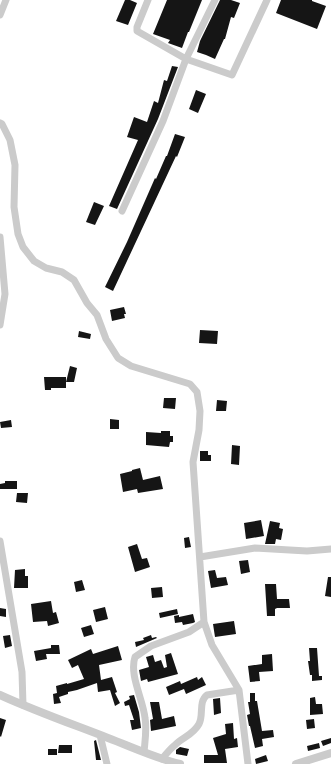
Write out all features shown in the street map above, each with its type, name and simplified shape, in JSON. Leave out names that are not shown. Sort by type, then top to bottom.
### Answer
[{"type":"street","points":[[0,16],[6,0]]},
{"type":"street","points":[[148,0],[137,27],[137,31],[186,59],[232,75],[267,0]]},
{"type":"street","points":[[122,211],[163,121],[186,59],[215,0]]},
{"type":"street","points":[[0,122],[10,140],[15,165],[14,207],[18,234],[23,247],[34,261],[46,268],[62,272],[74,280],[87,303],[97,315],[106,339],[118,358],[131,366],[190,384],[197,392],[200,411],[199,430],[193,462],[204,622],[212,645],[239,690],[248,764]]},
{"type":"street","points":[[0,238],[5,294],[0,325]]},
{"type":"street","points":[[0,541],[22,672],[22,705]]},
{"type":"street","points":[[200,557],[246,549],[263,548],[307,551],[331,549]]},
{"type":"street","points":[[144,752],[146,726],[143,704],[133,671],[135,657],[151,646],[189,632],[204,622]]},
{"type":"street","points":[[162,759],[176,744],[191,735],[198,726],[202,718],[202,704],[204,697],[207,695],[239,690]]},
{"type":"street","points":[[0,695],[22,705],[162,759],[180,764]]},
{"type":"street","points":[[100,735],[107,764]]},
{"type":"street","points":[[296,764],[331,753]]},
{"type":"building","points":[[125,0],[130,0],[137,3],[128,25],[116,21]]},
{"type":"building","points":[[167,0],[202,0],[182,48],[168,43],[170,40],[153,34]]},
{"type":"building","points":[[220,0],[231,0],[240,3],[234,18],[231,17],[225,39],[215,59],[197,52],[200,41]]},
{"type":"building","points":[[281,0],[312,0],[326,6],[317,29],[276,13]]},
{"type":"building","points":[[172,66],[178,67],[158,119],[117,209],[109,206],[138,140],[127,137],[134,117],[147,122],[154,101],[158,103],[164,80],[167,81]]},
{"type":"building","points":[[196,90],[206,94],[198,113],[189,109]]},
{"type":"building","points":[[175,134],[185,137],[177,157],[176,156],[113,291],[105,287],[127,242],[155,178],[156,179],[167,156]]},
{"type":"building","points":[[94,202],[104,206],[95,225],[86,222]]},
{"type":"building","points":[[124,307],[126,314],[124,314],[125,318],[112,321],[110,310]]},
{"type":"building","points":[[200,330],[218,331],[217,344],[199,343]]},
{"type":"building","points":[[79,331],[91,334],[90,339],[78,337]]},
{"type":"building","points":[[70,366],[77,368],[74,382],[66,382]]},
{"type":"building","points":[[44,377],[66,377],[66,388],[51,388],[51,390],[45,390]]},
{"type":"building","points":[[164,398],[176,398],[175,409],[163,408]]},
{"type":"building","points":[[217,400],[227,401],[226,411],[216,411]]},
{"type":"building","points":[[110,419],[119,420],[119,429],[110,429]]},
{"type":"building","points":[[11,420],[12,427],[1,428],[0,422]]},
{"type":"building","points":[[161,431],[170,431],[170,436],[173,436],[173,442],[170,442],[169,447],[146,445],[146,432],[161,433]]},
{"type":"building","points":[[232,445],[240,446],[239,465],[231,464]]},
{"type":"building","points":[[200,451],[208,451],[208,455],[211,455],[211,461],[200,461]]},
{"type":"building","points":[[140,468],[143,480],[160,476],[163,489],[138,493],[137,489],[123,492],[120,474]]},
{"type":"building","points":[[5,481],[17,481],[17,489],[0,489],[0,484],[5,483]]},
{"type":"building","points":[[17,493],[28,493],[27,503],[16,502]]},
{"type":"building","points":[[261,520],[264,536],[246,539],[244,523]]},
{"type":"building","points":[[270,521],[280,523],[279,528],[283,529],[281,540],[276,539],[275,544],[265,544]]},
{"type":"building","points":[[189,537],[191,547],[185,548],[184,538]]},
{"type":"building","points":[[137,544],[142,559],[147,558],[150,567],[135,572],[128,547]]},
{"type":"building","points":[[248,560],[250,572],[241,574],[239,561]]},
{"type":"building","points":[[25,569],[25,576],[28,576],[28,588],[14,588],[15,570]]},
{"type":"building","points":[[215,570],[217,578],[226,577],[228,585],[211,588],[208,571]]},
{"type":"building","points":[[328,577],[331,577],[331,597],[325,596]]},
{"type":"building","points":[[82,580],[85,590],[76,592],[74,582]]},
{"type":"building","points":[[265,584],[276,584],[277,599],[289,599],[290,608],[277,608],[275,609],[275,616],[267,616]]},
{"type":"building","points":[[162,587],[163,597],[152,598],[151,588]]},
{"type":"building","points":[[51,601],[53,613],[56,612],[59,623],[48,626],[47,621],[33,622],[31,604]]},
{"type":"building","points":[[105,607],[108,619],[96,622],[93,610]]},
{"type":"building","points":[[0,608],[6,609],[6,617],[0,616]]},
{"type":"building","points":[[177,609],[178,614],[160,618],[159,613]]},
{"type":"building","points":[[193,614],[195,622],[193,623],[183,625],[182,622],[175,623],[174,616],[179,615],[179,617]]},
{"type":"building","points":[[234,621],[236,634],[215,637],[213,624]]},
{"type":"building","points":[[91,625],[94,634],[84,637],[81,628]]},
{"type":"building","points":[[10,635],[12,646],[5,648],[3,636]]},
{"type":"building","points":[[151,635],[152,638],[157,638],[136,647],[135,642],[144,640],[143,638]]},
{"type":"building","points":[[51,645],[59,645],[60,654],[46,654],[47,659],[36,661],[34,651],[51,648]]},
{"type":"building","points":[[118,646],[122,660],[99,665],[101,680],[112,677],[117,692],[115,693],[120,703],[115,706],[110,690],[98,692],[97,683],[68,692],[68,694],[59,697],[61,703],[54,704],[53,694],[57,693],[56,686],[84,679],[78,665],[72,668],[68,660],[91,649],[93,654]]},
{"type":"building","points":[[309,648],[317,648],[319,676],[322,676],[322,680],[312,681],[308,661],[310,661]]},
{"type":"building","points":[[171,653],[178,674],[148,682],[147,679],[141,681],[139,670],[149,667],[146,657],[153,655],[155,662],[161,660],[164,668],[167,667],[165,655]]},
{"type":"building","points":[[272,654],[273,671],[259,672],[260,681],[250,682],[248,666],[262,664],[262,655]]},
{"type":"building","points":[[197,677],[198,680],[202,677],[206,685],[186,694],[184,689],[169,695],[166,687],[180,681],[181,684]]},
{"type":"building","points":[[250,693],[255,693],[255,701],[257,701],[262,731],[273,730],[274,737],[262,739],[263,746],[255,748],[247,715],[250,714],[248,702],[250,702]]},
{"type":"building","points":[[134,695],[139,712],[141,728],[132,730],[130,720],[134,720],[129,705],[125,706],[124,702],[130,699],[129,696]]},
{"type":"building","points":[[315,697],[316,704],[322,704],[323,714],[310,715],[310,698]]},
{"type":"building","points":[[220,698],[221,713],[214,715],[213,699]]},
{"type":"building","points":[[150,702],[159,702],[162,719],[174,716],[176,726],[151,731],[150,720],[153,719]]},
{"type":"building","points":[[0,718],[6,720],[1,737],[0,736]]},
{"type":"building","points":[[314,719],[315,728],[307,729],[306,720]]},
{"type":"building","points":[[233,723],[234,739],[237,738],[238,747],[225,749],[227,763],[204,763],[204,755],[218,755],[213,738],[226,734],[225,724]]},
{"type":"building","points":[[331,738],[331,743],[323,746],[321,741]]},
{"type":"building","points":[[96,740],[101,760],[96,760],[94,741]]},
{"type":"building","points":[[319,743],[320,748],[308,751],[307,746]]},
{"type":"building","points":[[59,745],[72,745],[72,753],[58,753]]},
{"type":"building","points":[[180,747],[189,749],[187,756],[176,754],[176,750]]},
{"type":"building","points":[[48,749],[57,749],[57,755],[48,755]]},
{"type":"building","points":[[266,755],[268,761],[256,764],[255,759]]}]
